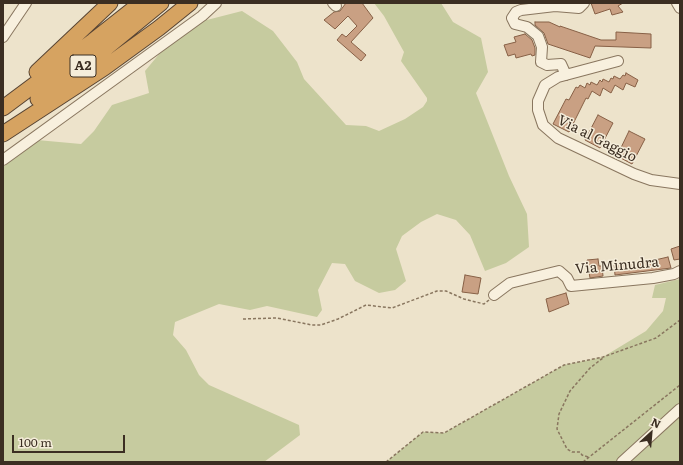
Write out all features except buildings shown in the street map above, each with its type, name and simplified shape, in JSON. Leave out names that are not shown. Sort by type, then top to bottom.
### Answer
[{"type":"highway","points":[[3,100],[55,57],[110,3]]},
{"type":"highway","name":"A2","points":[[3,108],[82,50],[141,3]]},
{"type":"highway","name":"A2","points":[[3,125],[100,53],[161,3]]},
{"type":"highway","points":[[3,134],[104,68],[154,32],[190,3]]},
{"type":"street","points":[[3,37],[26,3]]},
{"type":"street","points":[[3,160],[196,21],[216,3]]},
{"type":"street","points":[[566,75],[561,64],[546,65],[541,62],[542,47],[538,36],[527,27],[515,24],[512,18],[516,12],[521,10],[556,6],[579,8],[584,3]]},
{"type":"street","points":[[677,3],[680,8]]},
{"type":"street","name":"Via al Gaggio","points":[[618,61],[566,75],[552,80],[546,85],[539,97],[538,110],[539,117],[543,125],[549,132],[558,138],[634,174],[651,180],[680,184]]},
{"type":"street","name":"Via Minudra","points":[[494,295],[510,283],[559,272],[567,278],[571,286],[653,278],[674,274],[680,271]]},
{"type":"street","points":[[622,462],[680,409]]},
{"type":"path","points":[[243,319],[277,318],[312,325],[321,325],[338,319],[366,305],[392,308],[437,291],[446,290],[464,299],[484,304],[494,295]]},
{"type":"path","points":[[386,462],[423,432],[444,433],[564,365],[604,357],[656,338],[680,320]]},
{"type":"path","points":[[588,457],[582,455],[580,452],[572,452],[567,449],[557,429],[559,414],[570,391],[590,368],[604,357]]},
{"type":"path","points":[[584,462],[588,457],[680,385]]},
{"type":"green space","points":[[374,3],[441,3],[453,22],[481,38],[488,72],[476,93],[509,176],[527,214],[529,247],[506,263],[485,271],[470,235],[456,220],[437,214],[421,222],[402,236],[396,249],[406,281],[395,290],[379,293],[355,281],[345,264],[332,263],[318,290],[322,310],[317,317],[267,306],[250,310],[219,304],[175,322],[173,335],[186,350],[199,375],[209,385],[299,425],[300,435],[264,462],[3,462],[3,167],[37,140],[81,144],[94,131],[112,105],[149,93],[145,71],[160,53],[199,22],[242,11],[273,31],[297,62],[304,79],[346,125],[366,126],[379,131],[405,119],[423,107],[427,101],[427,98],[401,61],[404,52],[384,16]]},
{"type":"green space","points":[[680,279],[680,462],[386,462],[423,432],[444,433],[564,365],[603,357],[646,331],[663,311],[666,298],[652,298],[655,285]]}]
